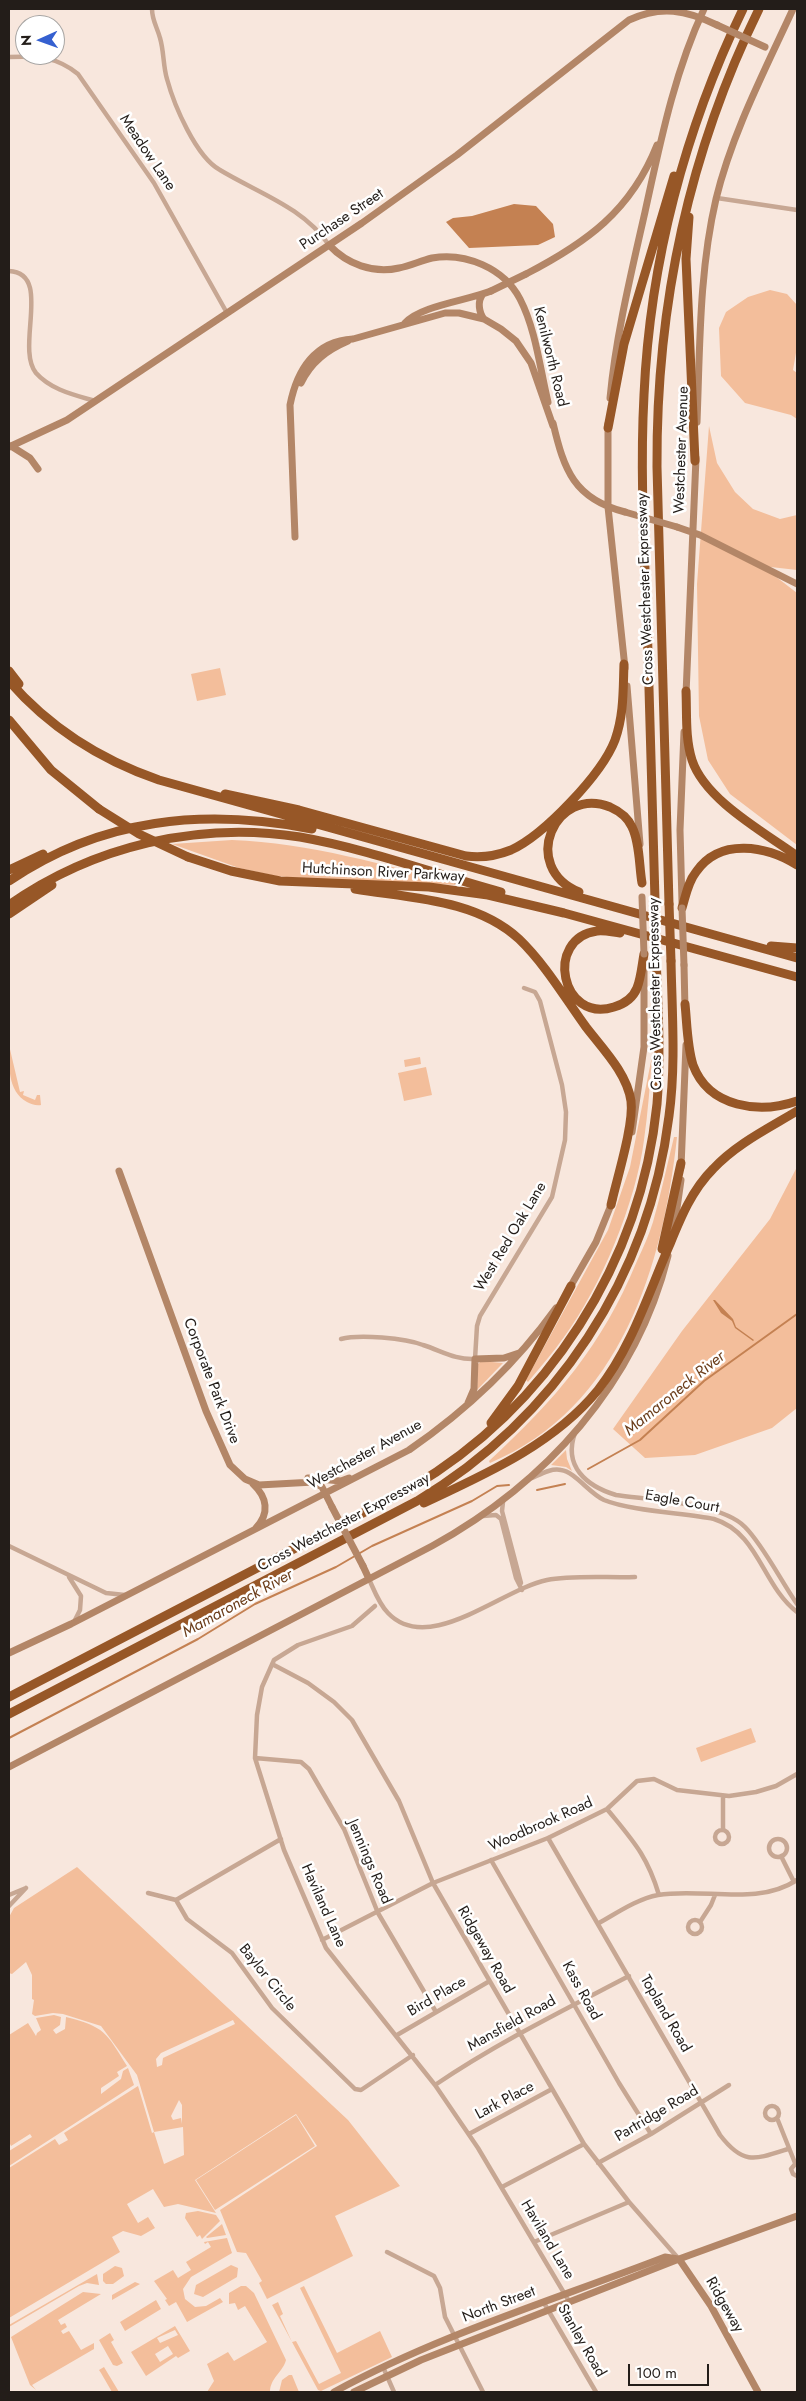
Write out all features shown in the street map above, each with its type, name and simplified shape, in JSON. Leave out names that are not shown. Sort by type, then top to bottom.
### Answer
[{"type":"highway","name":"Cross Westchester Expressway","points":[[9,1698],[394,1498],[436,1473],[467,1450],[518,1404],[562,1352],[594,1303],[623,1241],[642,1184],[655,1115],[659,1057],[643,492],[643,397],[650,322],[659,264],[690,140],[714,75],[743,9]]},
{"type":"highway","name":"Cross Westchester Expressway","points":[[9,1715],[365,1529],[443,1485],[475,1462],[513,1430],[569,1367],[614,1295],[645,1222],[665,1146],[673,1067],[657,467],[657,407],[662,338],[671,279],[698,162],[724,88],[758,9]]},
{"type":"highway","points":[[608,428],[620,358],[629,324],[670,187],[690,140]]},
{"type":"highway","points":[[695,462],[686,250],[688,223],[698,162]]},
{"type":"highway","points":[[177,786],[292,808],[466,856],[484,857],[499,854],[515,848],[533,836],[593,777],[604,763],[613,745],[620,722],[624,664]]},
{"type":"highway","points":[[9,671],[41,712]]},
{"type":"highway","name":"Hutchinson River Parkway","points":[[9,681],[64,731],[105,757],[140,774],[177,786],[612,905],[797,958]]},
{"type":"highway","points":[[686,691],[689,749],[703,782],[722,801],[797,856]]},
{"type":"highway","name":"Hutchinson River Parkway","points":[[9,720],[59,776],[99,809],[139,834],[188,857],[251,876],[325,884],[418,886],[458,890],[564,913],[797,977]]},
{"type":"highway","points":[[9,725],[25,740]]},
{"type":"highway","points":[[612,905],[567,886],[551,867],[547,850],[549,836],[558,820],[568,811],[580,806],[599,804],[611,808],[625,818],[635,834],[642,884]]},
{"type":"highway","points":[[9,870],[48,852],[94,838],[160,822],[225,818],[274,822],[381,842]]},
{"type":"highway","points":[[9,905],[58,875],[112,853],[151,842],[199,834],[243,833],[292,836],[337,846],[505,893],[564,913]]},
{"type":"highway","points":[[9,881],[52,856],[94,838]]},
{"type":"highway","points":[[682,908],[695,872],[706,861],[719,853],[734,849],[755,848],[775,853],[797,865]]},
{"type":"highway","points":[[9,914],[51,885],[112,853]]},
{"type":"highway","points":[[325,884],[466,909],[495,921],[525,946],[618,1070],[629,1092],[631,1119],[612,1205]]},
{"type":"highway","points":[[644,954],[636,990],[627,1000],[616,1007],[602,1009],[588,1006],[574,997],[566,983],[564,968],[566,956],[574,944],[585,935],[602,930],[651,936]]},
{"type":"highway","points":[[729,938],[781,948],[797,948]]},
{"type":"highway","points":[[754,965],[797,982]]},
{"type":"highway","points":[[685,1004],[692,1063],[698,1075],[711,1090],[726,1100],[748,1108],[770,1108],[797,1101]]},
{"type":"highway","points":[[365,1529],[456,1488],[510,1460],[540,1442],[571,1418],[598,1389],[615,1365],[642,1313],[671,1240],[695,1191],[718,1163],[737,1148],[797,1111]]},
{"type":"highway","points":[[655,1278],[670,1221],[682,1163]]},
{"type":"highway","points":[[467,1450],[509,1401],[543,1342],[571,1286]]},
{"type":"highway","points":[[9,1694],[35,1684]]},
{"type":"main road","points":[[629,20],[641,9]]},
{"type":"main road","points":[[642,884],[638,793],[608,507],[608,428],[618,338],[666,121],[683,62],[704,9]]},
{"type":"main road","name":"Westchester Avenue","points":[[685,1004],[680,830],[704,282],[717,198],[740,127],[793,9]]},
{"type":"main road","name":"Purchase Street","points":[[10,447],[52,428],[96,401],[329,245],[457,156],[629,20],[657,10],[680,10]]},
{"type":"main road","points":[[680,10],[700,17],[774,51]]},
{"type":"main road","name":"Kenilworth Road","points":[[405,323],[408,318],[436,306],[491,291],[526,274],[575,246],[616,212],[645,171],[666,121]]},
{"type":"main road","name":"Kenilworth Road","points":[[329,245],[351,262],[374,269],[392,270],[430,259],[452,257],[478,263],[498,274],[514,289],[527,314],[561,457],[570,477],[596,502],[693,532],[797,584]]},
{"type":"main road","points":[[483,294],[480,304],[481,315],[484,319]]},
{"type":"main road","name":"Kenilworth Road","points":[[295,537],[293,391],[300,373],[310,360],[328,344],[454,312],[484,319],[509,334],[527,355],[553,426]]},
{"type":"main road","points":[[10,447],[30,458],[38,469]]},
{"type":"main road","name":"Westchester Avenue","points":[[9,1654],[384,1464],[416,1445],[466,1408],[522,1351],[571,1286],[596,1242],[612,1205],[629,1147],[641,1084],[645,1027],[642,884]]},
{"type":"main road","points":[[9,1767],[369,1580],[483,1516],[531,1478],[575,1432],[612,1383],[637,1340],[660,1283],[671,1240],[680,1187],[686,1074],[685,1004]]},
{"type":"main road","name":"Corporate Park Drive","points":[[119,1171],[219,1444],[236,1472],[252,1484],[263,1496],[266,1508],[263,1518],[254,1531]]},
{"type":"main road","points":[[466,1408],[474,1389],[475,1359],[504,1358],[522,1351]]},
{"type":"main road","points":[[293,1483],[310,1478],[341,1481],[384,1464]]},
{"type":"main road","points":[[252,1484],[271,1486],[314,1482],[322,1487],[369,1580]]},
{"type":"main road","name":"North Street","points":[[354,2392],[458,2346],[679,2259],[797,2216]]},
{"type":"main road","name":"North Street","points":[[334,2392],[383,2367],[454,2337],[665,2257],[679,2259]]},
{"type":"main road","name":"Ridgeway","points":[[679,2259],[711,2306],[758,2392]]},
{"type":"street","points":[[152,9],[152,16],[160,38],[169,85],[192,137],[204,155],[219,170],[278,200],[300,216],[329,245]]},
{"type":"street","name":"Meadow Lane","points":[[9,57],[50,58],[62,62],[78,74],[154,183],[227,313]]},
{"type":"street","points":[[717,198],[797,210]]},
{"type":"street","points":[[9,271],[21,273],[26,278],[32,292],[28,346],[36,373],[55,388],[96,401]]},
{"type":"street","name":"West Red Oak Lane","points":[[475,1359],[477,1326],[480,1316],[552,1196],[565,1140],[566,1112],[562,1085],[540,1001],[535,992],[524,988]]},
{"type":"street","points":[[341,1339],[363,1336],[404,1340],[425,1345],[451,1357],[475,1359]]},
{"type":"street","name":"Eagle Court","points":[[575,1432],[570,1448],[571,1460],[579,1472],[590,1481],[603,1490],[616,1495],[712,1510],[730,1516],[750,1533],[797,1604]]},
{"type":"street","name":"Eagle Court","points":[[531,1478],[553,1470],[562,1470],[569,1472],[585,1488],[604,1500],[714,1519],[730,1525],[744,1536],[786,1601],[797,1612]]},
{"type":"street","points":[[503,1502],[502,1511],[522,1590]]},
{"type":"street","points":[[483,1516],[496,1515],[501,1519],[516,1578],[522,1590]]},
{"type":"street","points":[[9,1546],[69,1577],[78,1579],[106,1593],[128,1595]]},
{"type":"street","points":[[69,1577],[81,1596],[77,1616],[71,1624]]},
{"type":"street","points":[[369,1580],[389,1614],[405,1624],[424,1628],[450,1622],[547,1580],[635,1577]]},
{"type":"street","name":"Haviland Lane","points":[[376,1606],[352,1626],[298,1645],[278,1656],[272,1664],[262,1687],[257,1715],[255,1758],[281,1839],[322,1940],[333,1960],[413,2055],[469,2134],[570,2303]]},
{"type":"street","name":"Ridgeway Road","points":[[272,1664],[308,1683],[334,1702],[352,1720],[399,1801],[433,1883],[488,1982],[584,2144],[629,2202],[679,2259]]},
{"type":"street","name":"Jennings Road","points":[[255,1758],[301,1762],[309,1769],[344,1830],[377,1910],[436,2012]]},
{"type":"street","name":"Woodbrook Road","points":[[322,1940],[377,1910],[433,1883],[548,1838],[608,1809],[632,1783],[654,1780],[677,1790],[723,1796],[756,1792],[776,1786],[797,1774]]},
{"type":"street","points":[[723,1796],[723,1830]]},
{"type":"street","points":[[608,1809],[643,1853],[652,1870],[659,1895]]},
{"type":"street","name":"Topland Road","points":[[548,1838],[599,1923],[720,2135],[731,2149],[740,2156],[764,2157],[788,2149]]},
{"type":"street","points":[[148,1893],[176,1900],[281,1839]]},
{"type":"street","points":[[773,1840],[782,1840],[786,1844],[787,1850],[781,1856],[772,1855],[769,1850],[769,1844],[773,1840]]},
{"type":"street","points":[[599,1923],[641,1901],[659,1895],[683,1893],[715,1895],[761,1892],[796,1881],[781,1856]]},
{"type":"street","name":"Kass Road","points":[[491,1860],[651,2134]]},
{"type":"street","points":[[9,1895],[26,1888],[9,1906]]},
{"type":"street","points":[[700,1922],[715,1895]]},
{"type":"street","name":"Baylor Circle","points":[[176,1900],[187,1919],[232,1953],[272,2008],[354,2089],[361,2090],[413,2055]]},
{"type":"street","name":"Mansfield Road","points":[[435,2085],[466,2064],[629,1976]]},
{"type":"street","name":"Bird Place","points":[[397,2035],[488,1982]]},
{"type":"street","name":"Partridge Road","points":[[598,2162],[651,2134],[728,2086]]},
{"type":"street","name":"Lark Place","points":[[469,2134],[552,2090]]},
{"type":"street","points":[[777,2118],[788,2149],[796,2163],[791,2169],[792,2174],[797,2176]]},
{"type":"street","points":[[502,2188],[584,2144]]},
{"type":"street","points":[[534,2242],[629,2202]]},
{"type":"street","points":[[387,2252],[434,2276],[440,2288],[445,2317],[458,2346],[483,2392]]},
{"type":"street","name":"Stanley Road","points":[[544,2303],[596,2392]]},
{"type":"street","points":[[383,2367],[394,2392]]},
{"type":"shaded area","points":[[514,204],[536,206],[553,224],[555,237],[538,245],[469,248],[446,222],[453,218],[472,216]]},
{"type":"shaded area","points":[[770,290],[787,294],[797,305],[797,347],[793,370],[797,373],[797,419],[791,415],[745,403],[721,376],[719,328],[726,312],[748,297]]},
{"type":"shaded area","points":[[709,426],[717,463],[735,492],[753,509],[780,519],[797,515],[797,570],[762,566],[797,593],[797,845],[730,794],[708,760],[699,716],[697,584]]},
{"type":"shaded area","points":[[220,668],[226,695],[197,701],[191,674]]},
{"type":"shaded area","points":[[232,840],[290,845],[319,850],[460,885],[332,881],[276,876],[239,868],[172,844]]},
{"type":"shaded area","points":[[9,1045],[20,1092],[24,1091],[23,1095],[35,1100],[37,1095],[40,1095],[41,1105],[27,1102],[16,1091],[10,1076]]},
{"type":"shaded area","points":[[652,1056],[647,1119],[640,1164],[615,1243],[578,1317],[528,1382],[526,1380],[608,1230],[630,1167]]},
{"type":"shaded area","points":[[420,1057],[421,1064],[405,1067],[404,1060]]},
{"type":"shaded area","points":[[426,1067],[432,1095],[404,1101],[398,1073]]},
{"type":"shaded area","points":[[674,1137],[677,1137],[660,1235],[646,1282],[627,1328],[603,1370],[573,1407],[535,1438],[490,1463],[489,1461],[556,1393],[575,1370],[609,1319],[644,1246],[651,1227]]},
{"type":"shaded area","points":[[797,1167],[797,1408],[772,1428],[695,1455],[645,1458],[613,1429],[682,1331],[770,1219]]},
{"type":"shaded area","points":[[713,1300],[733,1319],[736,1327],[753,1341],[735,1328],[732,1321],[721,1313]]},
{"type":"shaded area","points":[[481,1361],[503,1363],[477,1390],[478,1364]]},
{"type":"shaded area","points":[[566,1450],[567,1459],[572,1471],[566,1467],[551,1465]]},
{"type":"shaded area","points":[[751,1728],[756,1742],[701,1762],[696,1748]]},
{"type":"shaded area","points":[[77,1867],[348,2120],[400,2186],[335,2216],[353,2256],[267,2299],[259,2283],[262,2281],[246,2253],[237,2252],[220,2210],[317,2146],[296,2114],[195,2180],[216,2213],[178,2204],[164,2207],[153,2189],[127,2204],[138,2223],[148,2217],[155,2228],[141,2236],[123,2231],[112,2237],[120,2252],[9,2318],[9,2168],[55,2139],[59,2145],[68,2140],[64,2133],[138,2086],[152,2133],[154,2132],[137,2075],[101,2026],[63,2014],[53,2013],[35,2016],[32,2014],[34,2000],[32,1999],[32,1975],[26,1962],[12,1974],[9,1973],[9,1917],[14,1908]],"holes":[[[233,2020],[235,2024],[163,2058],[162,2065],[157,2067],[156,2059],[161,2053]],[[179,2100],[182,2105],[182,2124],[181,2118],[173,2120],[171,2116]],[[183,2127],[184,2155],[164,2164],[154,2132]]]},
{"type":"shaded area","points":[[54,2015],[61,2017],[60,2025],[53,2030],[56,2034],[65,2029],[66,2017],[89,2024],[109,2038],[127,2066],[117,2072],[119,2076],[101,2088],[101,2094],[121,2079],[123,2071],[128,2068],[134,2085],[9,2166],[9,2151],[32,2137],[30,2134],[11,2146],[9,2142],[9,2035],[28,2023],[36,2036],[41,2030],[36,2018]]},
{"type":"shaded area","points":[[296,2115],[315,2146],[215,2210],[196,2180]]},
{"type":"shaded area","points":[[198,2211],[216,2215],[220,2221],[202,2239],[200,2235],[197,2237],[185,2218],[186,2213]]},
{"type":"shaded area","points":[[222,2224],[226,2235],[206,2237]]},
{"type":"shaded area","points":[[227,2238],[232,2253],[191,2277],[183,2289],[185,2299],[195,2307],[206,2306],[220,2298],[223,2302],[187,2322],[176,2302],[169,2306],[165,2300],[167,2299],[154,2281],[173,2270],[178,2278],[191,2270],[186,2262],[211,2247],[208,2242],[205,2244],[204,2242]]},
{"type":"shaded area","points":[[231,2265],[238,2268],[237,2277],[203,2297],[194,2294],[196,2285]]},
{"type":"shaded area","points":[[115,2266],[122,2268],[124,2276],[113,2284],[106,2284],[103,2281],[103,2274]]},
{"type":"shaded area","points":[[97,2274],[99,2285],[87,2283],[79,2286],[9,2327],[9,2325]]},
{"type":"shaded area","points":[[135,2282],[140,2284],[112,2300],[112,2295]]},
{"type":"shaded area","points":[[241,2286],[246,2286],[254,2293],[286,2360],[272,2383],[270,2392],[207,2392],[214,2381],[207,2364],[228,2352],[234,2361],[267,2342],[245,2306],[238,2310],[235,2303],[229,2304],[229,2293]]},
{"type":"shaded area","points":[[304,2286],[337,2353],[380,2331],[392,2357],[321,2391],[318,2390],[292,2342],[296,2341],[319,2384],[341,2373],[300,2288]]},
{"type":"shaded area","points":[[83,2292],[101,2294],[58,2320],[61,2325],[65,2323],[67,2327],[61,2331],[63,2334],[69,2331],[81,2350],[94,2343],[94,2349],[32,2385],[36,2390],[30,2385],[11,2337]]},
{"type":"shaded area","points":[[156,2300],[161,2309],[125,2331],[120,2322]]},
{"type":"shaded area","points":[[278,2302],[283,2314],[280,2316],[292,2342],[272,2305]]},
{"type":"shaded area","points":[[175,2326],[190,2351],[178,2358],[176,2356],[146,2376],[131,2352]],"holes":[[[175,2330],[178,2335],[160,2343],[157,2338]],[[168,2346],[173,2354],[160,2362],[155,2354]]]},
{"type":"shaded area","points":[[110,2333],[114,2340],[111,2342],[123,2363],[117,2366],[113,2365],[99,2340]]},
{"type":"shaded area","points":[[104,2367],[119,2392],[112,2392],[99,2370]]},
{"type":"shaded area","points":[[292,2375],[299,2392],[279,2392],[282,2380]]},
{"type":"waterway","name":"Mamaroneck River","points":[[588,1469],[640,1440],[704,1381],[797,1314]]},
{"type":"waterway","name":"Mamaroneck River","points":[[537,1490],[565,1484]]},
{"type":"waterway","name":"Mamaroneck River","points":[[9,1738],[198,1639],[255,1604],[336,1567],[372,1546],[472,1501],[497,1486],[509,1485]]}]
